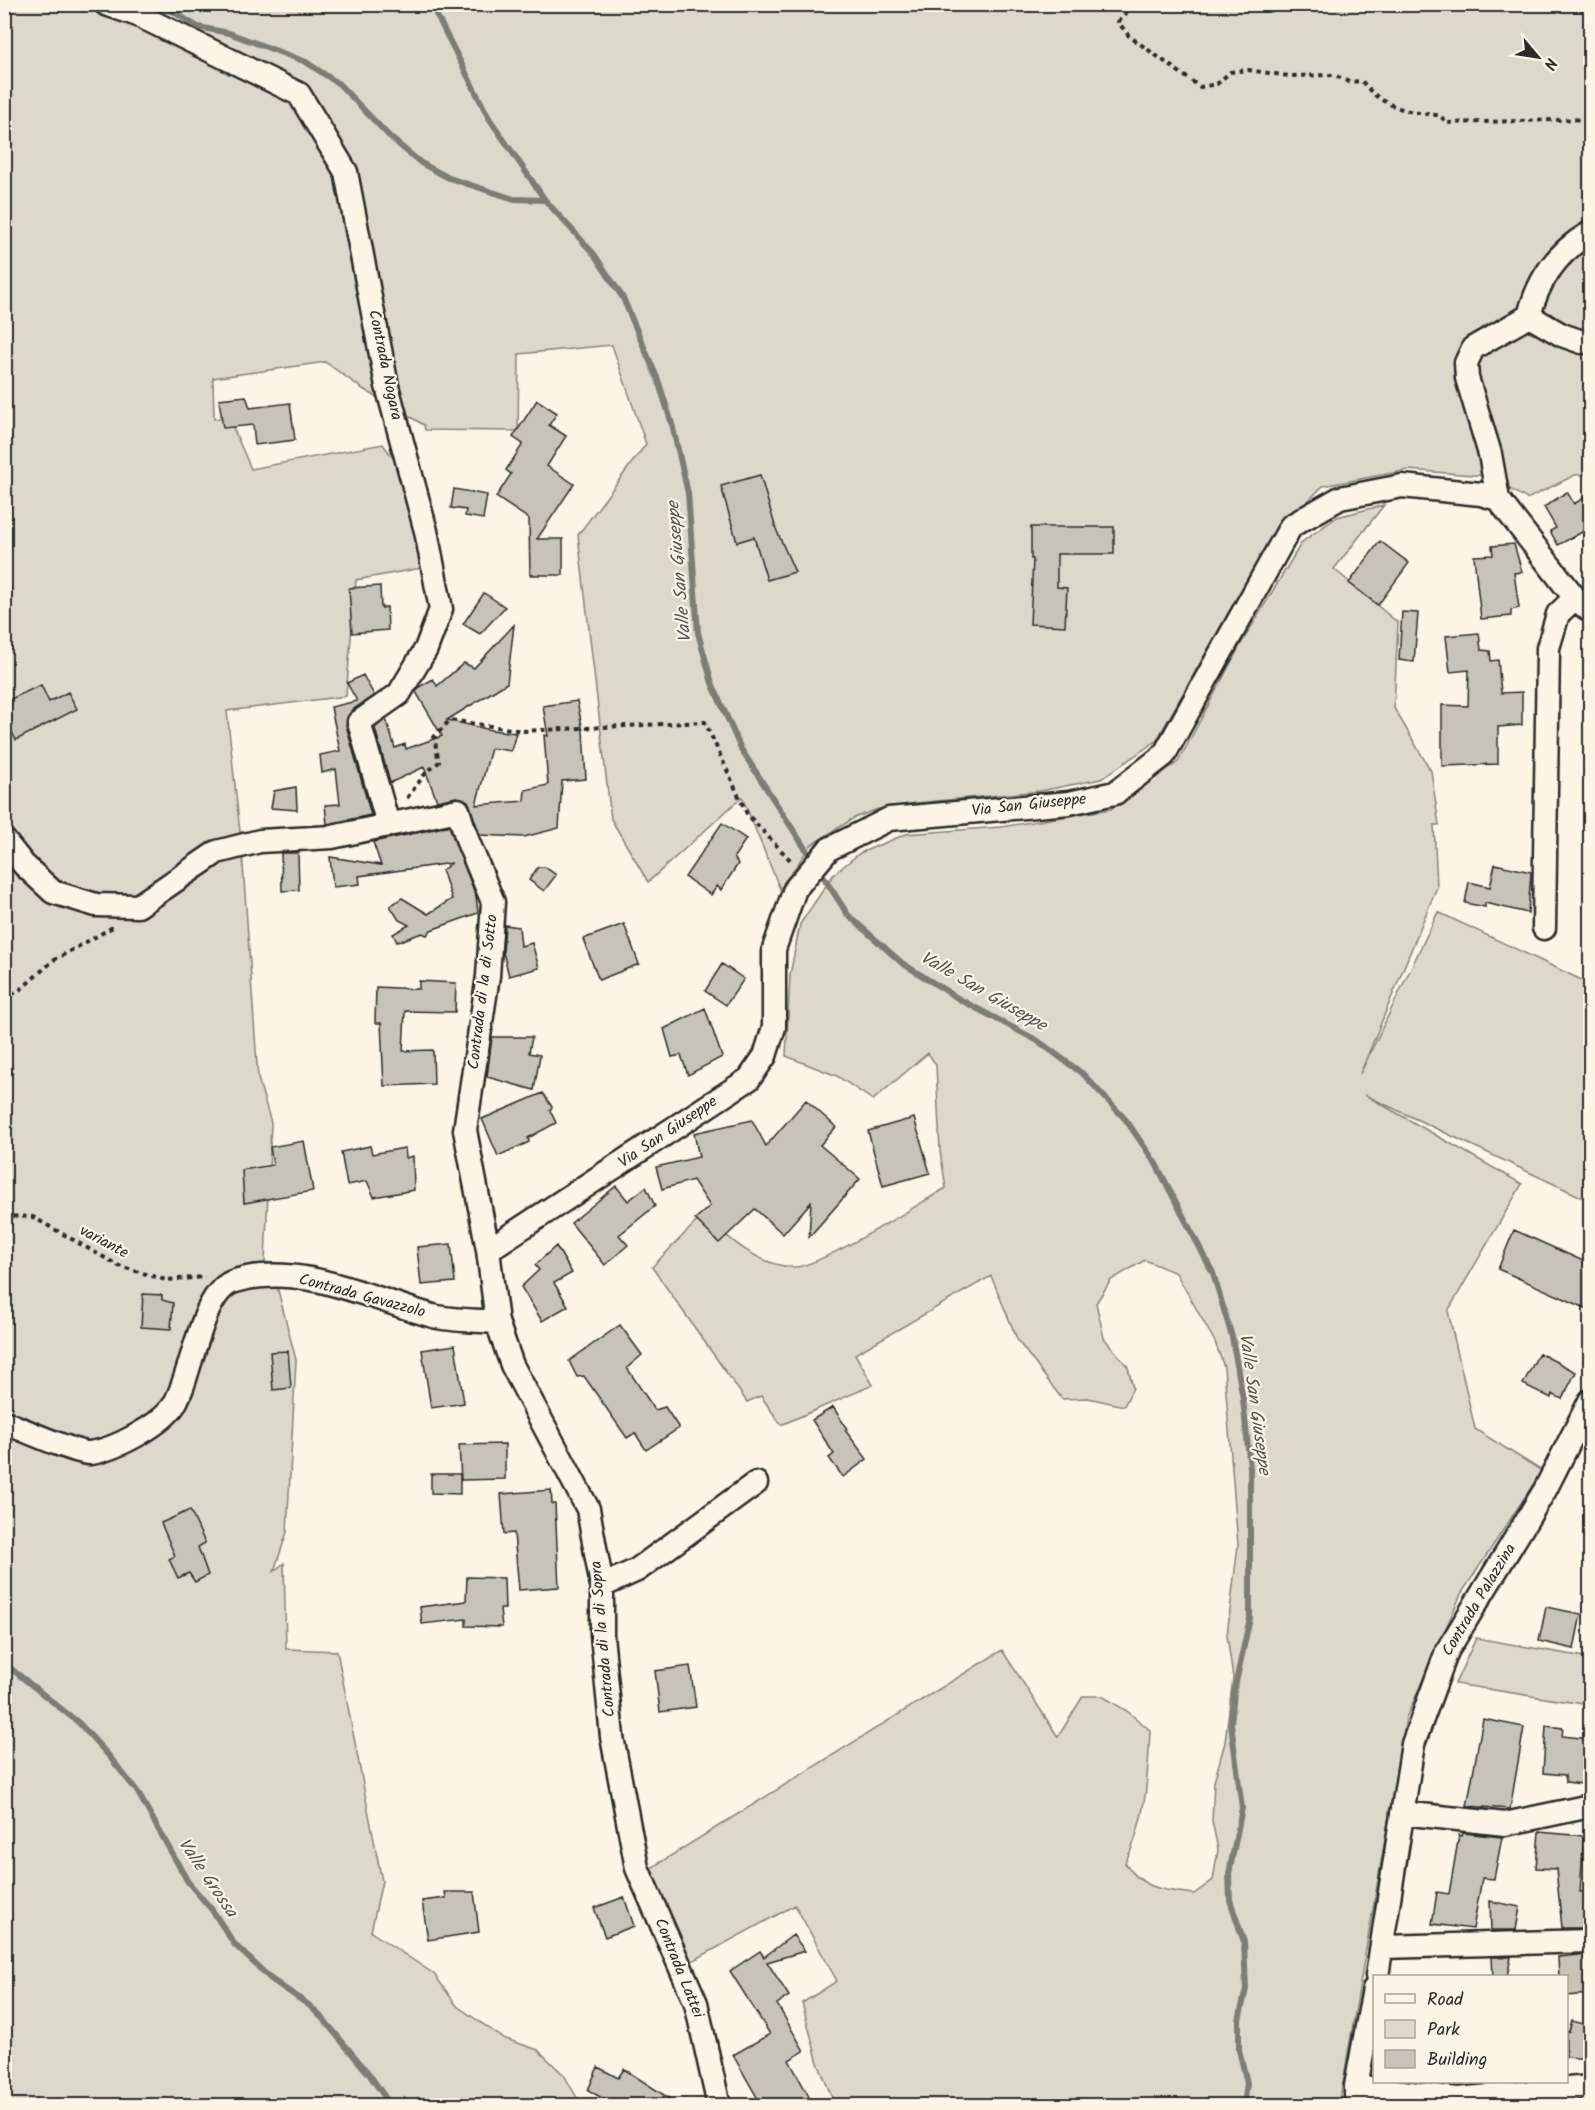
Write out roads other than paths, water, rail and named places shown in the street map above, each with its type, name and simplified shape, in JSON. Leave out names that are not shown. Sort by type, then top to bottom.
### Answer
[{"type":"street","name":"Contrada Nogara","points":[[106,4],[138,15],[299,94],[346,172],[387,386],[426,531],[441,609],[426,648],[399,694],[359,722],[388,824]]},
{"type":"street","points":[[1544,928],[1548,648],[1558,615],[1582,604],[1498,499],[1490,454],[1467,378],[1466,363],[1473,348],[1528,316],[1542,279],[1567,248],[1590,233]]},
{"type":"street","points":[[1528,316],[1562,335],[1582,342]]},
{"type":"street","name":"Via San Giuseppe","points":[[488,1250],[749,1079],[765,1056],[774,1027],[774,949],[795,889],[829,849],[889,819],[1069,803],[1115,793],[1164,756],[1291,526],[1340,498],[1402,486],[1481,494],[1498,499]]},
{"type":"street","name":"Contrada di la di Sotto","points":[[388,824],[458,810],[468,842],[493,902],[488,976],[465,1130],[488,1250]]},
{"type":"street","points":[[4,840],[24,865],[53,892],[96,905],[138,906],[217,852],[260,841],[332,837],[388,824]]},
{"type":"street","name":"Contrada di la di Sopra","points":[[488,1250],[496,1322],[512,1365],[588,1509],[602,1586],[602,1635],[612,1737],[638,1868]]},
{"type":"street","name":"Contrada Gavazzolo","points":[[4,1422],[88,1453],[126,1441],[148,1428],[173,1407],[212,1301],[232,1281],[267,1273],[316,1281],[436,1317],[496,1322]]},
{"type":"street","name":"Contrada Palazzina","points":[[1377,1975],[1413,1744],[1447,1651],[1545,1490],[1590,1401]]},
{"type":"street","points":[[602,1586],[637,1570],[756,1484]]},
{"type":"street","points":[[1402,1813],[1505,1824],[1590,1806]]},
{"type":"street","name":"Contrada Lattei","points":[[638,1868],[696,2003],[719,2106]]},
{"type":"street","points":[[1383,1947],[1590,1941]]},
{"type":"street","points":[[1373,1995],[1356,2096],[1457,2099],[1590,2087]]},
{"type":"waterway","name":"Valle San Giuseppe","points":[[161,4],[198,27],[229,33],[306,62],[339,84],[391,138],[421,163],[449,178],[514,199],[545,200],[594,254],[623,298],[658,380],[672,424],[688,493],[698,633],[712,683],[741,749],[848,915],[902,963],[959,999],[1038,1041],[1083,1074],[1126,1120],[1156,1164],[1213,1273],[1232,1337],[1243,1399],[1250,1468],[1250,1618],[1234,1691],[1231,1724],[1242,1808],[1229,1874],[1230,1900],[1244,1942],[1246,1989],[1239,2020],[1239,2050],[1247,2083],[1244,2106]]},
{"type":"waterway","points":[[431,4],[489,118],[545,200]]},
{"type":"waterway","name":"Valle Grossa","points":[[4,1663],[79,1723],[109,1756],[137,1791],[188,1882],[212,1910],[235,1945],[271,1979],[310,2006],[324,2020],[369,2074],[391,2106]]}]
